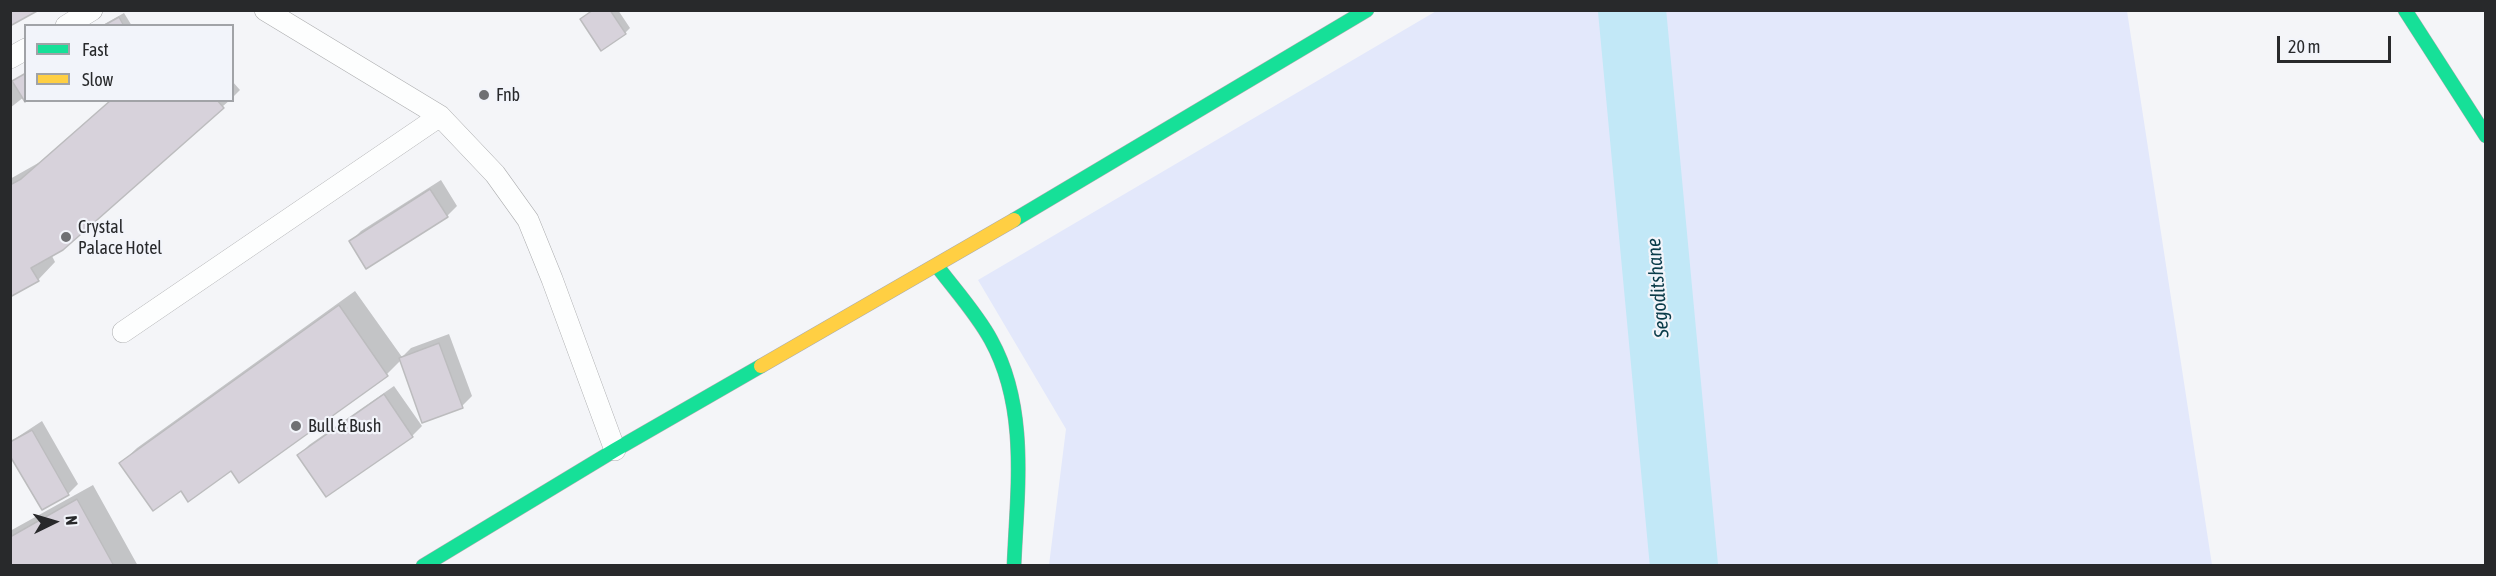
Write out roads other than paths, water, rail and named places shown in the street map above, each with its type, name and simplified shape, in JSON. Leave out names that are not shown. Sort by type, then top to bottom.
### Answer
[{"type":"street","points":[[423,566],[615,450],[937,266],[1367,10]]},
{"type":"street","points":[[2405,10],[2486,136]]},
{"type":"street","points":[[937,266],[991,340],[1012,390],[1019,455],[1014,566]]},
{"type":"lane","points":[[69,24],[92,10]]},
{"type":"lane","points":[[265,10],[440,116],[495,174],[528,220],[615,450]]},
{"type":"lane","points":[[10,58],[24,50]]},
{"type":"lane","points":[[123,332],[440,116]]},
{"type":"waterway","name":"Segoditshane","points":[[1632,10],[1684,566]]},
{"type":"place","name":"Fnb","points":[[484,95]]},
{"type":"place","name":"Crystal Palace Hotel","points":[[66,237]]},
{"type":"place","name":"Bull & Bush","points":[[296,426]]}]
